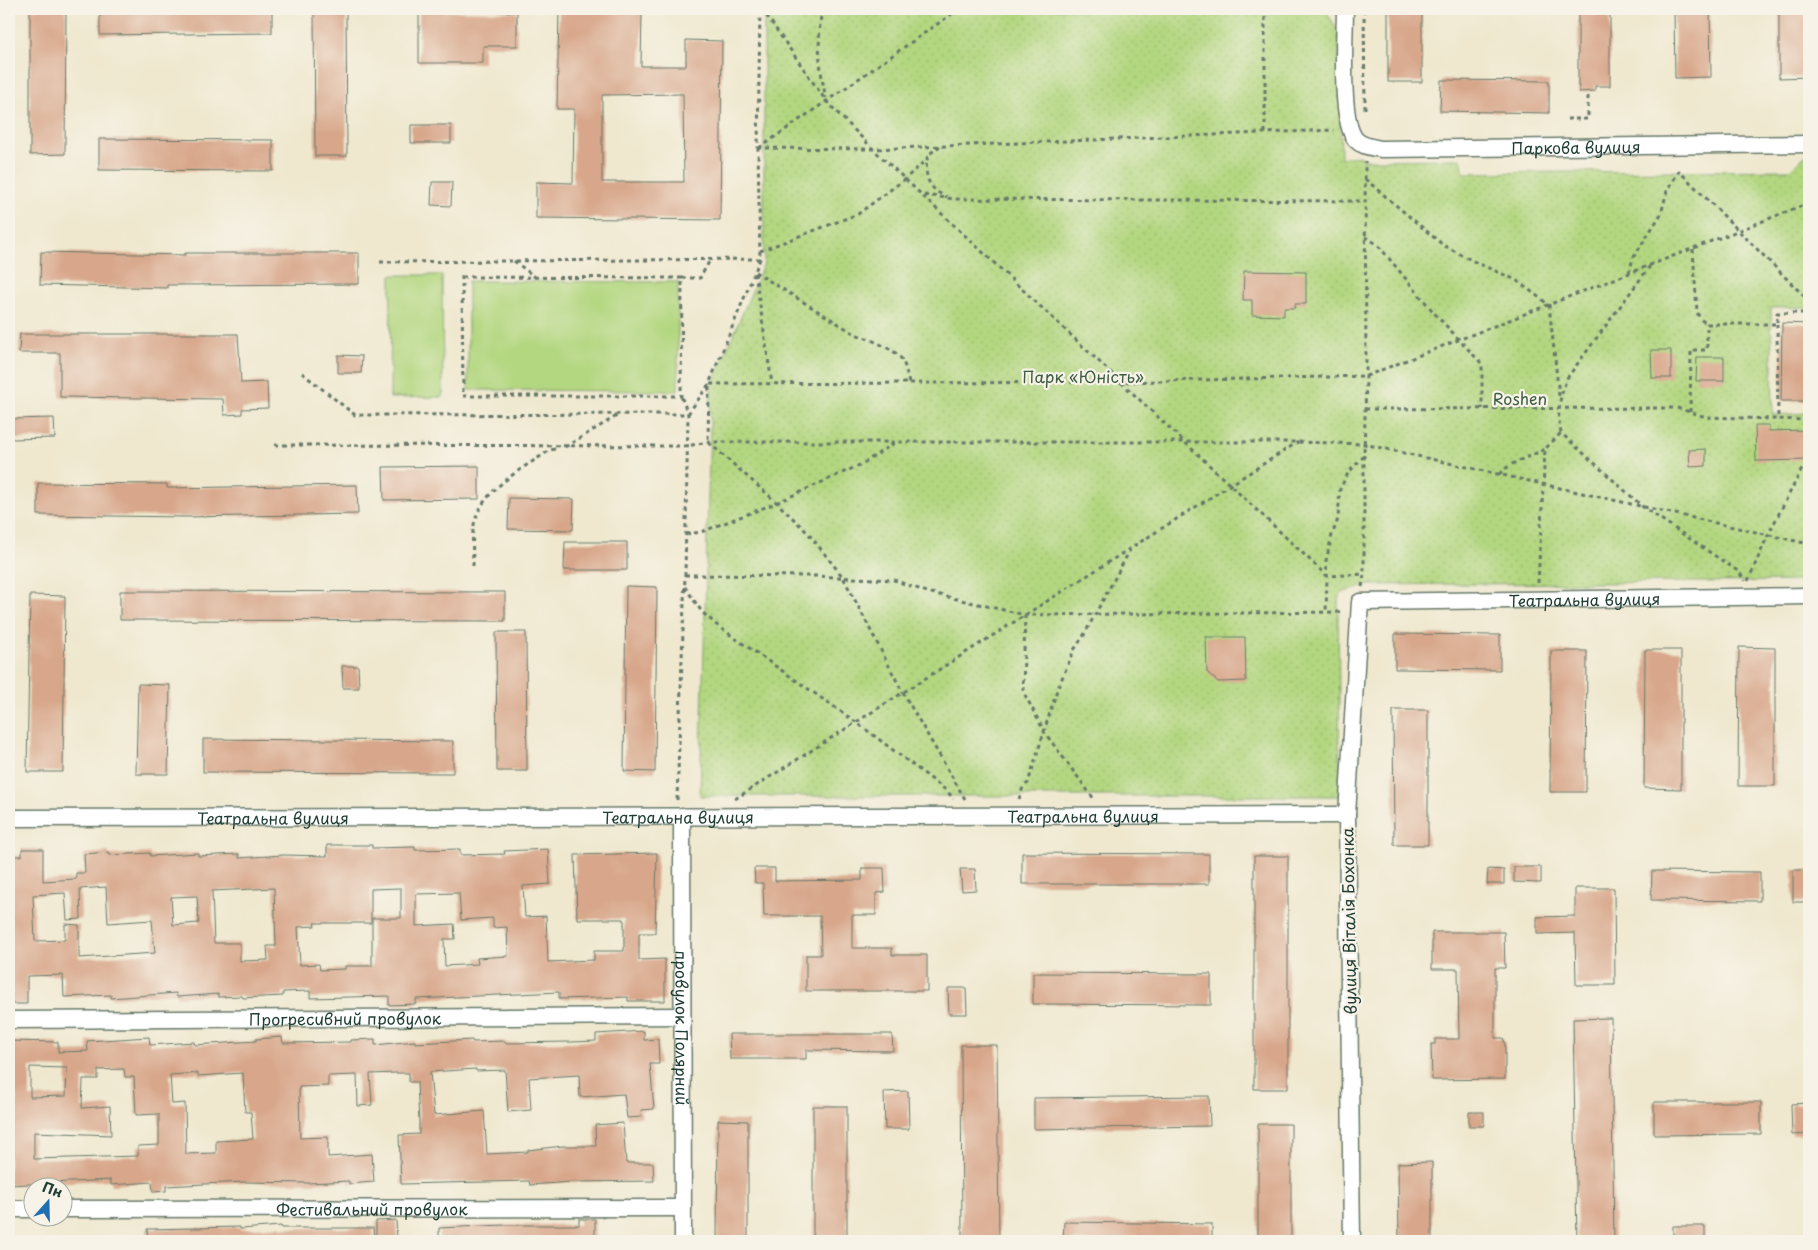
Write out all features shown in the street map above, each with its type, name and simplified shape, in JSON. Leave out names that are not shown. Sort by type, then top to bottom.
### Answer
[{"type":"street","points":[[1345,9],[1345,103],[1350,130],[1356,139],[1365,146]]},
{"type":"street","name":"Паркова вулиця","points":[[1365,146],[1381,149],[1809,144]]},
{"type":"street","name":"Театральна вулиця","points":[[1360,607],[1809,596]]},
{"type":"street","name":"вулиця Віталія Бохонка","points":[[1352,1241],[1347,815],[1360,607]]},
{"type":"street","name":"Театральна вулиця","points":[[9,818],[679,808],[720,816],[1347,815]]},
{"type":"street","name":"провулок Полярний","points":[[679,808],[683,1241]]},
{"type":"street","name":"Прогресивний провулок","points":[[9,1020],[682,1016]]},
{"type":"street","name":"Фестивальний провулок","points":[[72,1209],[682,1208]]},
{"type":"street","points":[[9,1209],[22,1209]]},
{"type":"path","points":[[761,9],[826,101],[872,149],[1327,576],[1364,574]]},
{"type":"path","points":[[688,414],[709,384],[760,259],[758,148],[761,9]]},
{"type":"path","points":[[822,9],[819,29],[820,73],[826,101]]},
{"type":"path","points":[[758,148],[959,9]]},
{"type":"path","points":[[1265,9],[1265,133]]},
{"type":"path","points":[[1364,9],[1365,117]]},
{"type":"path","points":[[1567,119],[1588,119],[1588,96]]},
{"type":"path","points":[[758,148],[872,149],[1350,130]]},
{"type":"path","points":[[940,145],[928,155],[925,174],[932,187],[942,195],[954,199]]},
{"type":"path","points":[[1365,146],[1366,376],[1364,574],[1362,590],[1369,588]]},
{"type":"path","points":[[760,251],[858,214],[905,179],[928,158]]},
{"type":"path","points":[[1629,274],[1633,258],[1661,214],[1667,190],[1679,171],[1809,301]]},
{"type":"path","points":[[1365,179],[1443,245],[1476,263],[1516,280],[1550,305],[1560,399],[1561,432],[1643,507],[1739,572],[1746,584]]},
{"type":"path","points":[[922,195],[954,199],[1365,201]]},
{"type":"path","points":[[709,384],[1121,382],[1366,376],[1809,204]]},
{"type":"path","points":[[1365,237],[1377,244],[1459,340],[1482,364],[1482,409]]},
{"type":"path","points":[[1694,249],[1697,312],[1700,319],[1707,324],[1777,324]]},
{"type":"path","points":[[380,262],[760,259]]},
{"type":"path","points":[[682,396],[463,396],[462,277],[700,278],[710,260]]},
{"type":"path","points":[[514,261],[536,277]]},
{"type":"path","points":[[1560,399],[1567,378],[1572,370],[1651,265]]},
{"type":"path","points":[[755,272],[855,334],[871,339],[886,347],[902,359],[909,383]]},
{"type":"path","points":[[755,272],[772,384]]},
{"type":"path","points":[[679,808],[688,414],[682,396],[682,278]]},
{"type":"path","points":[[1778,419],[1777,313],[1809,312]]},
{"type":"path","points":[[1690,412],[1691,350],[1707,350],[1707,324]]},
{"type":"path","points":[[302,373],[355,415],[688,414]]},
{"type":"path","points":[[709,384],[708,442],[808,534],[843,577],[903,693],[965,799]]},
{"type":"path","points":[[1365,409],[1677,408],[1706,417],[1809,420]]},
{"type":"path","points":[[473,566],[473,530],[478,516],[492,491],[550,450],[565,447],[620,414]]},
{"type":"path","points":[[1499,474],[1510,465],[1545,449],[1561,432]]},
{"type":"path","points":[[275,445],[565,447],[687,446],[708,442],[1298,442],[1364,444],[1809,544]]},
{"type":"path","points":[[686,534],[701,532],[776,503],[862,464],[896,442]]},
{"type":"path","points":[[720,816],[732,801],[1298,442]]},
{"type":"path","points":[[1537,586],[1545,449]]},
{"type":"path","points":[[1326,612],[1326,561],[1338,518],[1340,489],[1348,473],[1364,456]]},
{"type":"path","points":[[1746,584],[1768,535],[1803,467]]},
{"type":"path","points":[[1019,799],[1023,787],[1028,783],[1057,690],[1074,650],[1130,549]]},
{"type":"path","points":[[685,575],[843,577],[894,580],[927,592],[1025,615],[1342,612],[1360,607]]},
{"type":"path","points":[[1736,584],[1746,584]]},
{"type":"path","points":[[684,586],[702,612],[719,627],[856,722],[947,791],[954,799]]},
{"type":"path","points":[[1342,606],[1342,612]]},
{"type":"path","points":[[1025,615],[1023,691],[1045,733],[1094,799]]},
{"type":"green space","name":"Парк «Юність»","points":[[764,9],[1325,9],[1339,33],[1341,158],[1360,156],[1363,160],[1461,159],[1464,173],[1790,170],[1809,154],[1809,307],[1771,308],[1773,415],[1809,413],[1809,581],[1369,585],[1341,593],[1338,604],[1340,796],[700,796],[711,387],[764,263]]},
{"type":"green space","points":[[391,275],[442,275],[443,397],[390,398]]},
{"type":"green space","points":[[468,281],[678,282],[678,391],[468,390]]},
{"type":"building","points":[[30,9],[66,9],[65,154],[30,155]]},
{"type":"building","points":[[100,9],[272,9],[272,33],[100,35]]},
{"type":"building","points":[[314,9],[346,9],[347,156],[315,156]]},
{"type":"building","points":[[1388,9],[1422,9],[1422,82],[1388,82]]},
{"type":"building","points":[[1578,9],[1610,9],[1610,86],[1595,86],[1595,91],[1579,92]]},
{"type":"building","points":[[1674,9],[1710,9],[1711,77],[1675,78]]},
{"type":"building","points":[[1779,9],[1809,9],[1809,77],[1779,78]]},
{"type":"building","points":[[559,10],[642,11],[641,66],[686,66],[686,40],[722,41],[720,220],[536,218],[536,182],[573,183],[574,109],[557,109]],"holes":[[[683,94],[684,182],[602,182],[602,95]]]},
{"type":"building","points":[[419,11],[517,12],[517,46],[483,46],[483,63],[419,63]]},
{"type":"building","points":[[1441,80],[1549,81],[1549,113],[1440,111]]},
{"type":"building","points":[[411,125],[451,125],[451,143],[411,143]]},
{"type":"building","points":[[99,139],[273,140],[273,171],[99,170]]},
{"type":"building","points":[[432,182],[452,182],[451,206],[431,205]]},
{"type":"building","points":[[41,252],[185,255],[185,253],[359,253],[359,284],[167,285],[167,288],[40,285]]},
{"type":"building","points":[[1244,271],[1306,272],[1306,304],[1295,304],[1295,308],[1284,308],[1284,316],[1252,315],[1252,300],[1243,300]]},
{"type":"building","points":[[1782,323],[1809,324],[1809,401],[1781,401]]},
{"type":"building","points":[[20,334],[238,334],[241,383],[267,382],[268,408],[242,409],[242,414],[224,415],[223,399],[60,397],[60,353],[19,353]]},
{"type":"building","points":[[1651,350],[1671,350],[1671,378],[1652,378]]},
{"type":"building","points":[[338,355],[362,356],[361,373],[338,373]]},
{"type":"building","points":[[1697,357],[1724,357],[1724,381],[1696,381]]},
{"type":"building","points":[[54,418],[55,438],[9,439],[9,419]]},
{"type":"building","points":[[1755,425],[1769,425],[1769,431],[1809,430],[1809,460],[1756,461]]},
{"type":"building","points":[[1706,449],[1706,466],[1690,467],[1689,450]]},
{"type":"building","points":[[479,466],[479,499],[384,500],[383,467]]},
{"type":"building","points":[[38,483],[167,484],[167,488],[357,485],[358,514],[187,517],[38,515]]},
{"type":"building","points":[[509,498],[574,499],[573,530],[508,529]]},
{"type":"building","points":[[565,542],[627,542],[627,570],[564,570]]},
{"type":"building","points":[[626,586],[657,587],[655,772],[624,771]]},
{"type":"building","points":[[120,591],[505,592],[505,621],[120,620]]},
{"type":"building","points":[[30,595],[65,596],[63,772],[27,772]]},
{"type":"building","points":[[496,632],[526,632],[527,771],[497,771]]},
{"type":"building","points":[[1395,634],[1500,635],[1500,670],[1395,669]]},
{"type":"building","points":[[1206,637],[1245,637],[1246,681],[1218,682],[1207,672]]},
{"type":"building","points":[[1739,647],[1775,648],[1775,786],[1738,786]]},
{"type":"building","points":[[1645,650],[1681,650],[1681,789],[1644,788]]},
{"type":"building","points":[[1551,651],[1587,651],[1586,792],[1550,792]]},
{"type":"building","points":[[342,666],[358,666],[359,688],[343,688]]},
{"type":"building","points":[[138,684],[170,685],[168,774],[136,774]]},
{"type":"building","points":[[1393,710],[1428,710],[1428,845],[1394,845]]},
{"type":"building","points":[[203,739],[453,741],[453,773],[203,772]]},
{"type":"building","points":[[327,845],[372,845],[372,848],[415,847],[415,850],[460,849],[460,855],[505,854],[504,851],[548,849],[550,884],[523,886],[525,917],[546,916],[548,962],[594,960],[594,951],[624,951],[624,919],[577,919],[575,855],[657,853],[655,933],[639,933],[639,960],[665,959],[665,1001],[628,1001],[628,997],[559,999],[559,992],[416,999],[416,1004],[389,1005],[389,996],[310,998],[310,991],[283,992],[283,996],[243,998],[242,996],[218,997],[218,994],[177,997],[176,993],[111,998],[111,995],[64,997],[63,975],[27,976],[27,1004],[9,1004],[9,856],[22,856],[22,849],[43,849],[43,881],[76,879],[76,873],[85,873],[84,854],[109,852],[109,855],[150,853],[150,856],[198,853],[198,856],[239,854],[239,858],[283,855],[327,856]],"holes":[[[106,887],[108,923],[152,920],[155,953],[79,958],[79,925],[65,924],[65,940],[35,941],[33,895],[65,893],[67,920],[81,919],[80,889]],[[274,888],[276,946],[267,946],[268,960],[240,961],[240,943],[214,943],[212,891]],[[401,888],[401,918],[372,918],[372,966],[345,966],[345,969],[320,970],[319,964],[300,965],[298,927],[315,926],[314,923],[371,923],[371,889]],[[459,893],[461,920],[493,918],[493,928],[507,927],[508,956],[477,958],[478,964],[445,966],[444,939],[455,939],[454,924],[416,926],[416,894]],[[197,896],[199,923],[173,925],[171,897]]]},
{"type":"building","points":[[1022,853],[1209,854],[1209,884],[1022,884]]},
{"type":"building","points":[[1254,856],[1288,856],[1288,1089],[1254,1089]]},
{"type":"building","points":[[1514,867],[1541,867],[1541,883],[1514,882]]},
{"type":"building","points":[[754,868],[775,868],[775,881],[862,880],[862,868],[884,868],[885,892],[876,893],[876,915],[852,915],[852,948],[892,948],[892,955],[927,955],[927,991],[806,991],[806,955],[821,955],[820,916],[764,916],[763,883],[755,883]]},
{"type":"building","points":[[960,869],[975,869],[976,890],[962,891]]},
{"type":"building","points":[[1488,869],[1504,870],[1504,884],[1487,884]]},
{"type":"building","points":[[1793,870],[1809,870],[1809,902],[1793,902]]},
{"type":"building","points":[[1652,871],[1760,872],[1760,901],[1651,900]]},
{"type":"building","points":[[1575,888],[1614,888],[1615,985],[1576,985],[1575,933],[1537,934],[1537,917],[1575,916]]},
{"type":"building","points":[[1432,932],[1504,932],[1505,968],[1495,968],[1495,1038],[1503,1038],[1505,1043],[1505,1079],[1432,1080],[1431,1044],[1435,1044],[1435,1039],[1459,1039],[1458,969],[1432,969]]},
{"type":"building","points":[[1033,973],[1211,974],[1211,1005],[1033,1004]]},
{"type":"building","points":[[948,988],[966,988],[967,1014],[949,1014]]},
{"type":"building","points":[[1611,1018],[1614,1241],[1577,1241],[1573,1019]]},
{"type":"building","points":[[644,1031],[644,1040],[658,1039],[659,1064],[650,1064],[654,1109],[641,1110],[642,1117],[627,1118],[624,1094],[580,1097],[579,1075],[529,1078],[531,1110],[508,1112],[505,1070],[476,1071],[476,1069],[430,1072],[434,1115],[484,1111],[487,1154],[528,1152],[528,1150],[563,1146],[596,1146],[595,1125],[623,1123],[626,1163],[653,1163],[654,1181],[571,1182],[530,1185],[529,1181],[401,1184],[399,1135],[419,1134],[419,1122],[417,1082],[409,1082],[409,1073],[396,1073],[370,1074],[372,1105],[358,1106],[357,1075],[328,1076],[328,1086],[299,1087],[300,1138],[328,1137],[328,1157],[372,1154],[374,1182],[349,1184],[349,1181],[308,1183],[243,1182],[166,1186],[166,1191],[153,1192],[152,1182],[111,1185],[111,1180],[72,1182],[72,1178],[22,1178],[22,1184],[9,1185],[9,1041],[58,1042],[58,1052],[88,1051],[87,1041],[149,1037],[150,1045],[194,1042],[195,1045],[256,1041],[256,1039],[282,1037],[283,1043],[351,1042],[351,1040],[375,1039],[375,1045],[415,1041],[415,1043],[472,1040],[473,1042],[505,1041],[505,1043],[596,1041],[596,1034]],"holes":[[[30,1067],[67,1068],[66,1096],[30,1097]],[[124,1069],[125,1077],[134,1077],[136,1115],[159,1114],[159,1145],[138,1146],[138,1156],[34,1159],[34,1132],[111,1135],[110,1106],[82,1108],[83,1079],[98,1079],[98,1070]],[[198,1073],[198,1076],[243,1073],[245,1112],[251,1112],[253,1139],[216,1141],[216,1153],[186,1154],[185,1103],[172,1104],[170,1075]]]},
{"type":"building","points":[[729,1034],[892,1034],[893,1051],[806,1050],[806,1059],[730,1059]]},
{"type":"building","points":[[961,1045],[997,1045],[999,1241],[962,1241]]},
{"type":"building","points":[[908,1091],[909,1129],[885,1129],[884,1092]]},
{"type":"building","points":[[1209,1096],[1210,1126],[1034,1129],[1034,1098]]},
{"type":"building","points":[[1654,1102],[1761,1102],[1761,1134],[1654,1135]]},
{"type":"building","points":[[1809,1103],[1809,1134],[1792,1135],[1791,1104]]},
{"type":"building","points":[[813,1106],[847,1106],[847,1241],[813,1241]]},
{"type":"building","points":[[1469,1112],[1484,1112],[1484,1126],[1469,1126]]},
{"type":"building","points":[[718,1120],[748,1121],[748,1241],[717,1241]]},
{"type":"building","points":[[1258,1124],[1291,1124],[1291,1241],[1258,1241]]},
{"type":"building","points":[[1432,1162],[1432,1241],[1399,1241],[1398,1163]]},
{"type":"building","points":[[579,1219],[595,1219],[595,1241],[439,1241],[439,1228],[504,1225],[579,1225]]},
{"type":"building","points":[[396,1220],[397,1239],[376,1240],[376,1221]]},
{"type":"building","points":[[1064,1222],[1212,1224],[1212,1241],[1063,1241]]},
{"type":"building","points":[[281,1226],[282,1228],[373,1228],[374,1241],[148,1241],[147,1229],[240,1227],[240,1229]]},
{"type":"building","points":[[1673,1226],[1705,1226],[1705,1241],[1673,1241]]},
{"type":"park label","name":"Roshen","points":[[1520,398]]}]
